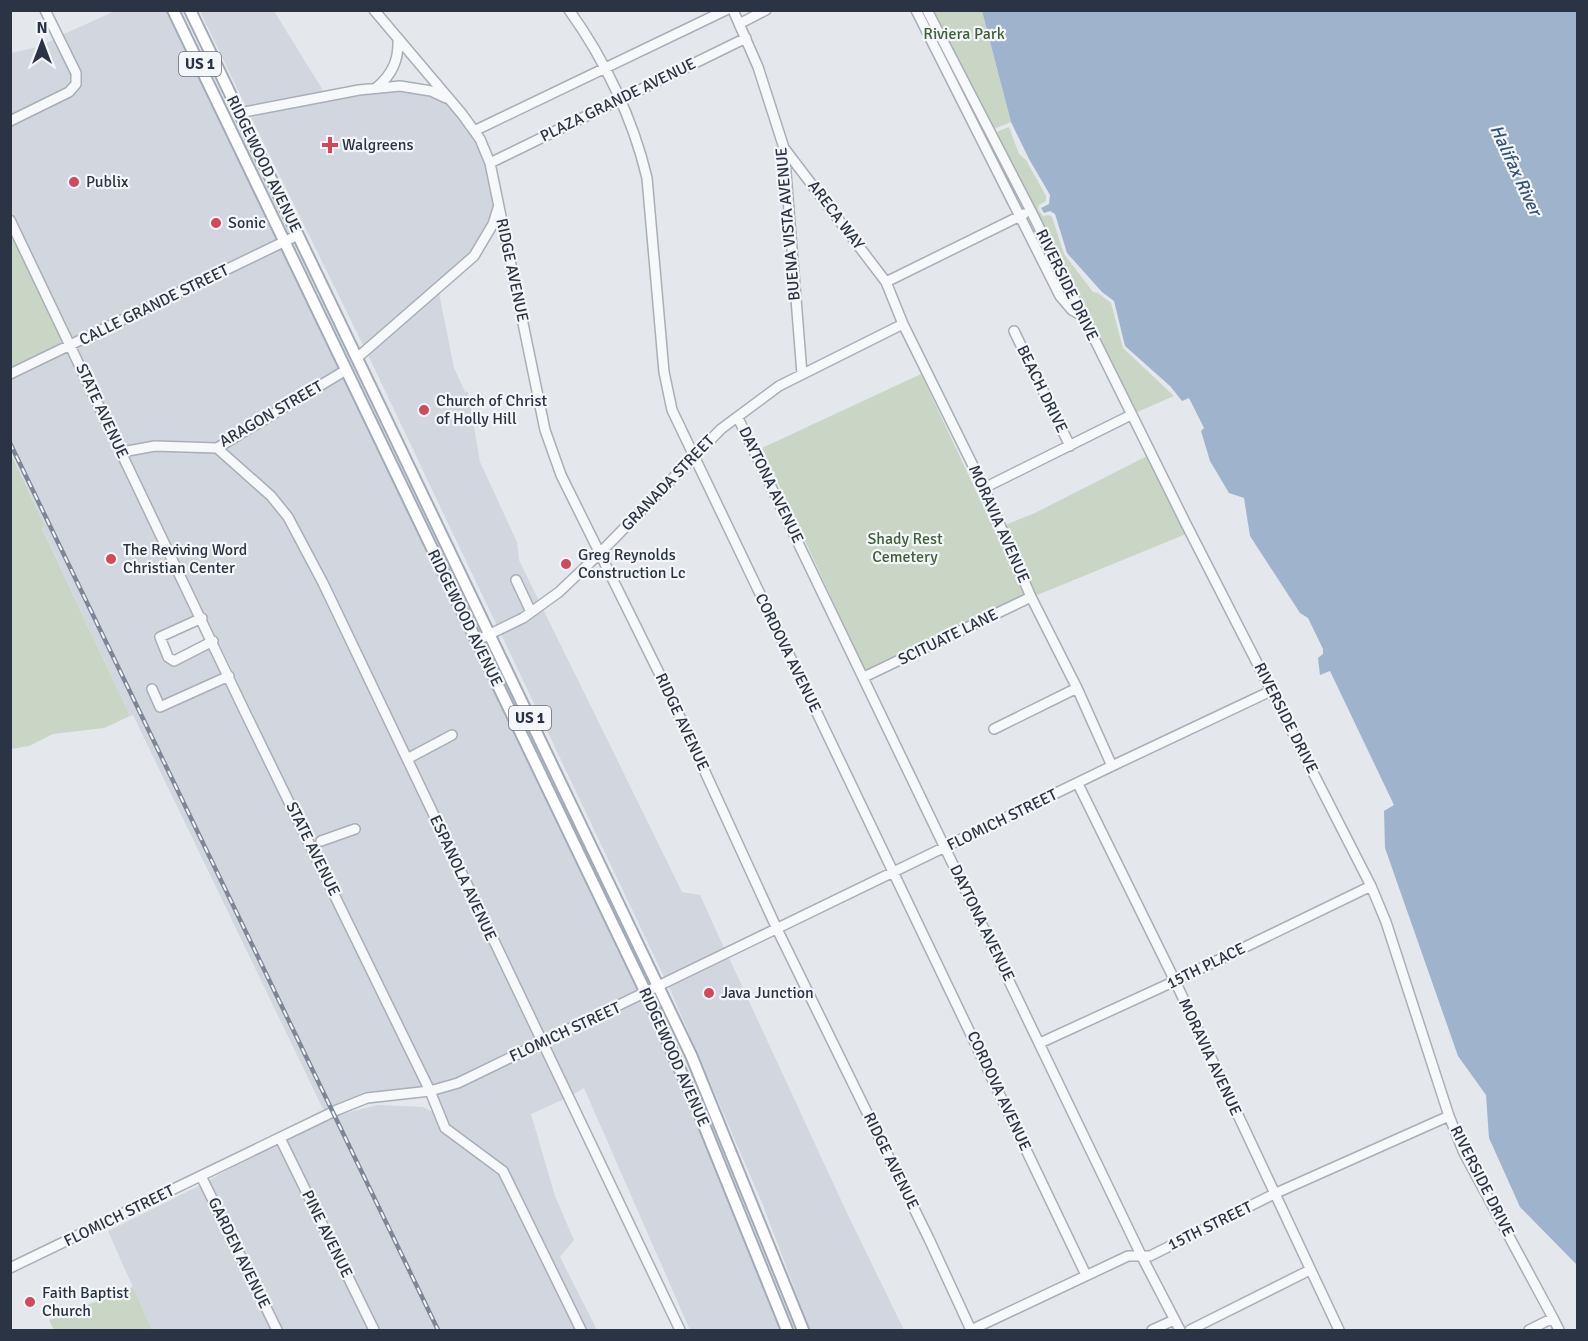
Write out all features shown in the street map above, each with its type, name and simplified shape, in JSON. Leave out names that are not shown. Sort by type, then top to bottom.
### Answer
[{"type":"main road","name":"RIDGEWOOD AVENUE","points":[[174,10],[646,993],[697,1108],[787,1330]]},
{"type":"main road","name":"RIDGEWOOD AVENUE","points":[[190,10],[659,987],[713,1105],[803,1330]]},
{"type":"street","points":[[10,122],[69,92],[76,84],[76,73],[45,10]]},
{"type":"street","name":"RIDGE AVENUE","points":[[374,10],[474,131],[490,163],[545,430],[561,475],[668,691],[777,929],[929,1239],[971,1330]]},
{"type":"street","name":"CORDOVA AVENUE","points":[[569,10],[589,38],[619,99],[640,150],[647,178],[664,372],[672,410],[1086,1275]]},
{"type":"street","name":"PLAZA GRANDE AVENUE","points":[[474,131],[726,10]]},
{"type":"street","name":"BUENA VISTA AVENUE","points":[[733,10],[758,67],[784,148],[802,374]]},
{"type":"street","points":[[739,24],[766,10]]},
{"type":"street","points":[[915,10],[1060,296],[1072,310],[1082,316]]},
{"type":"street","name":"RIVERSIDE DRIVE","points":[[927,10],[1371,886],[1386,922],[1449,1116],[1464,1153],[1559,1330]]},
{"type":"street","points":[[376,88],[387,79],[393,70],[397,58],[398,38]]},
{"type":"street","name":"PLAZA GRANDE AVENUE","points":[[490,163],[746,38]]},
{"type":"street","points":[[239,113],[376,88],[400,86],[416,88],[448,99]]},
{"type":"street","name":"ARECA WAY","points":[[784,148],[886,282]]},
{"type":"street","points":[[357,358],[474,256],[493,224],[499,206]]},
{"type":"street","points":[[886,282],[1030,211]]},
{"type":"street","name":"STATE AVENUE","points":[[10,220],[230,676],[244,710],[430,1091],[444,1128],[503,1171],[581,1330]]},
{"type":"street","name":"CALLE GRANDE STREET","points":[[10,374],[298,235]]},
{"type":"street","name":"MORAVIA AVENUE","points":[[886,282],[903,324],[984,488],[1031,597],[1077,688],[1112,766]]},
{"type":"street","name":"GRANADA STREET","points":[[476,641],[531,612],[559,592],[721,429],[779,386],[903,324]]},
{"type":"street","name":"BEACH DRIVE","points":[[1014,332],[1071,446]]},
{"type":"street","name":"ARAGON STREET","points":[[122,452],[155,446],[217,448],[346,370]]},
{"type":"street","points":[[984,488],[1131,415]]},
{"type":"street","name":"DAYTONA AVENUE","points":[[738,418],[1141,1255],[1180,1330]]},
{"type":"street","name":"ESPANOLA AVENUE","points":[[217,448],[271,496],[288,517],[323,583],[680,1330]]},
{"type":"street","points":[[516,580],[531,612]]},
{"type":"street","name":"SCITUATE LANE","points":[[864,677],[1031,597]]},
{"type":"street","points":[[202,618],[160,637],[168,657],[174,661],[213,641]]},
{"type":"street","points":[[152,689],[160,707],[230,676]]},
{"type":"street","points":[[994,729],[1077,688]]},
{"type":"street","name":"FLOMICH STREET","points":[[10,1268],[333,1111],[368,1098],[430,1091],[458,1083],[1273,690]]},
{"type":"street","points":[[406,759],[452,735]]},
{"type":"street","name":"MORAVIA AVENUE","points":[[1078,784],[1339,1330]]},
{"type":"street","points":[[321,841],[356,829]]},
{"type":"street","name":"15TH PLACE","points":[[1040,1043],[1371,886]]},
{"type":"street","name":"15TH STREET","points":[[971,1330],[1128,1256],[1150,1256],[1274,1194],[1449,1116]]},
{"type":"street","name":"PINE AVENUE","points":[[280,1138],[374,1330]]},
{"type":"street","name":"GARDEN AVENUE","points":[[201,1176],[277,1330]]},
{"type":"street","points":[[1190,1330],[1310,1270]]},
{"type":"street","points":[[1529,1330],[1553,1318]]},
{"type":"street","points":[[1152,1330],[1174,1320]]},
{"type":"shaded area","points":[[115,11],[169,11],[279,239],[73,340],[11,210],[11,126],[72,95],[79,87],[62,35]]},
{"type":"shaded area","points":[[200,11],[274,11],[324,92],[246,107]]},
{"type":"shaded area","points":[[55,39],[72,74],[72,82],[67,88],[11,117],[11,53],[38,47]]},
{"type":"shaded area","points":[[400,90],[446,102],[459,117],[476,142],[487,164],[495,205],[489,222],[471,252],[364,347],[250,115],[360,94]]},
{"type":"shaded area","points":[[282,247],[340,369],[217,442],[155,441],[124,447],[77,348]]},
{"type":"shaded area","points":[[439,293],[454,368],[465,392],[468,392],[480,462],[517,542],[519,560],[539,601],[532,606],[517,574],[511,578],[525,610],[497,626],[368,355]]},
{"type":"shaded area","points":[[70,351],[118,457],[196,616],[159,633],[166,661],[175,665],[211,646],[224,673],[162,702],[153,683],[147,687],[157,709],[162,711],[228,681],[424,1088],[367,1094],[324,1111],[133,715],[130,716],[42,527],[45,526],[11,452],[10,379]]},
{"type":"shaded area","points":[[344,377],[640,991],[543,1037],[412,761],[457,737],[454,729],[408,753],[292,514],[273,493],[224,449]]},
{"type":"shaded area","points":[[155,450],[215,452],[268,500],[285,519],[319,585],[535,1040],[457,1078],[432,1086],[128,456]],"holes":[[[358,824],[360,832],[319,846],[316,838],[337,829]]]},
{"type":"shaded area","points":[[543,609],[682,892],[700,895],[725,950],[665,979],[501,634]]},
{"type":"shaded area","points":[[729,958],[846,1211],[904,1330],[810,1330],[763,1205],[669,987]]},
{"type":"shaded area","points":[[644,999],[673,1063],[783,1330],[690,1330],[584,1088],[571,1096],[546,1045]]},
{"type":"shaded area","points":[[539,1048],[564,1099],[531,1114],[555,1196],[574,1240],[560,1257],[597,1330],[586,1330],[505,1167],[448,1125],[436,1094],[460,1087]]},
{"type":"shaded area","points":[[377,1105],[423,1107],[435,1113],[442,1131],[500,1174],[577,1330],[378,1330],[286,1140],[335,1116]]},
{"type":"shaded area","points":[[279,1144],[369,1330],[282,1330],[208,1181],[244,1160]]},
{"type":"shaded area","points":[[201,1185],[273,1330],[152,1330],[108,1231]]},
{"type":"green space","name":"Riviera Park","points":[[927,11],[982,11],[1011,122],[989,131]]},
{"type":"green space","points":[[1009,127],[1019,154],[1026,160],[1046,196],[1046,201],[1039,205],[1038,209],[1043,216],[1052,217],[1064,254],[1093,292],[1111,303],[1123,348],[1174,396],[1135,413],[994,133]]},
{"type":"green space","points":[[10,229],[65,341],[10,369]]},
{"type":"green space","name":"Shady Rest Cemetery","points":[[921,374],[1025,595],[865,670],[762,448]]},
{"type":"green space","points":[[10,452],[45,526],[42,528],[130,716],[104,728],[53,734],[29,746],[11,749]]},
{"type":"green space","points":[[1147,456],[1186,534],[1035,596],[1005,525],[1035,513]]},
{"type":"green space","points":[[133,1287],[152,1330],[54,1330],[49,1320]]},
{"type":"water","name":"Halifax River","points":[[982,11],[1577,11],[1577,1265],[1520,1207],[1489,1138],[1486,1095],[1458,1056],[1385,848],[1384,811],[1394,805],[1330,671],[1320,675],[1318,658],[1323,654],[1323,649],[1308,618],[1300,613],[1250,536],[1244,498],[1229,493],[1210,461],[1201,431],[1204,428],[1189,398],[1182,401],[1170,386],[1125,346],[1114,301],[1102,292],[1067,253],[1055,214],[1050,211],[1044,213],[1041,208],[1049,204],[1050,195],[1011,122]]},
{"type":"railway","points":[[10,443],[438,1330]]},
{"type":"place","name":"Walgreens","points":[[330,145]]},
{"type":"place","name":"Publix","points":[[74,182]]},
{"type":"place","name":"Sonic","points":[[216,223]]},
{"type":"place","name":"Church of Christ of Holly Hill","points":[[424,410]]},
{"type":"place","name":"The Reviving Word Christian Center","points":[[111,559]]},
{"type":"place","name":"Greg Reynolds Construction Lc","points":[[566,564]]},
{"type":"place","name":"Java Junction","points":[[709,993]]},
{"type":"place","name":"Faith Baptist Church","points":[[30,1302]]}]
